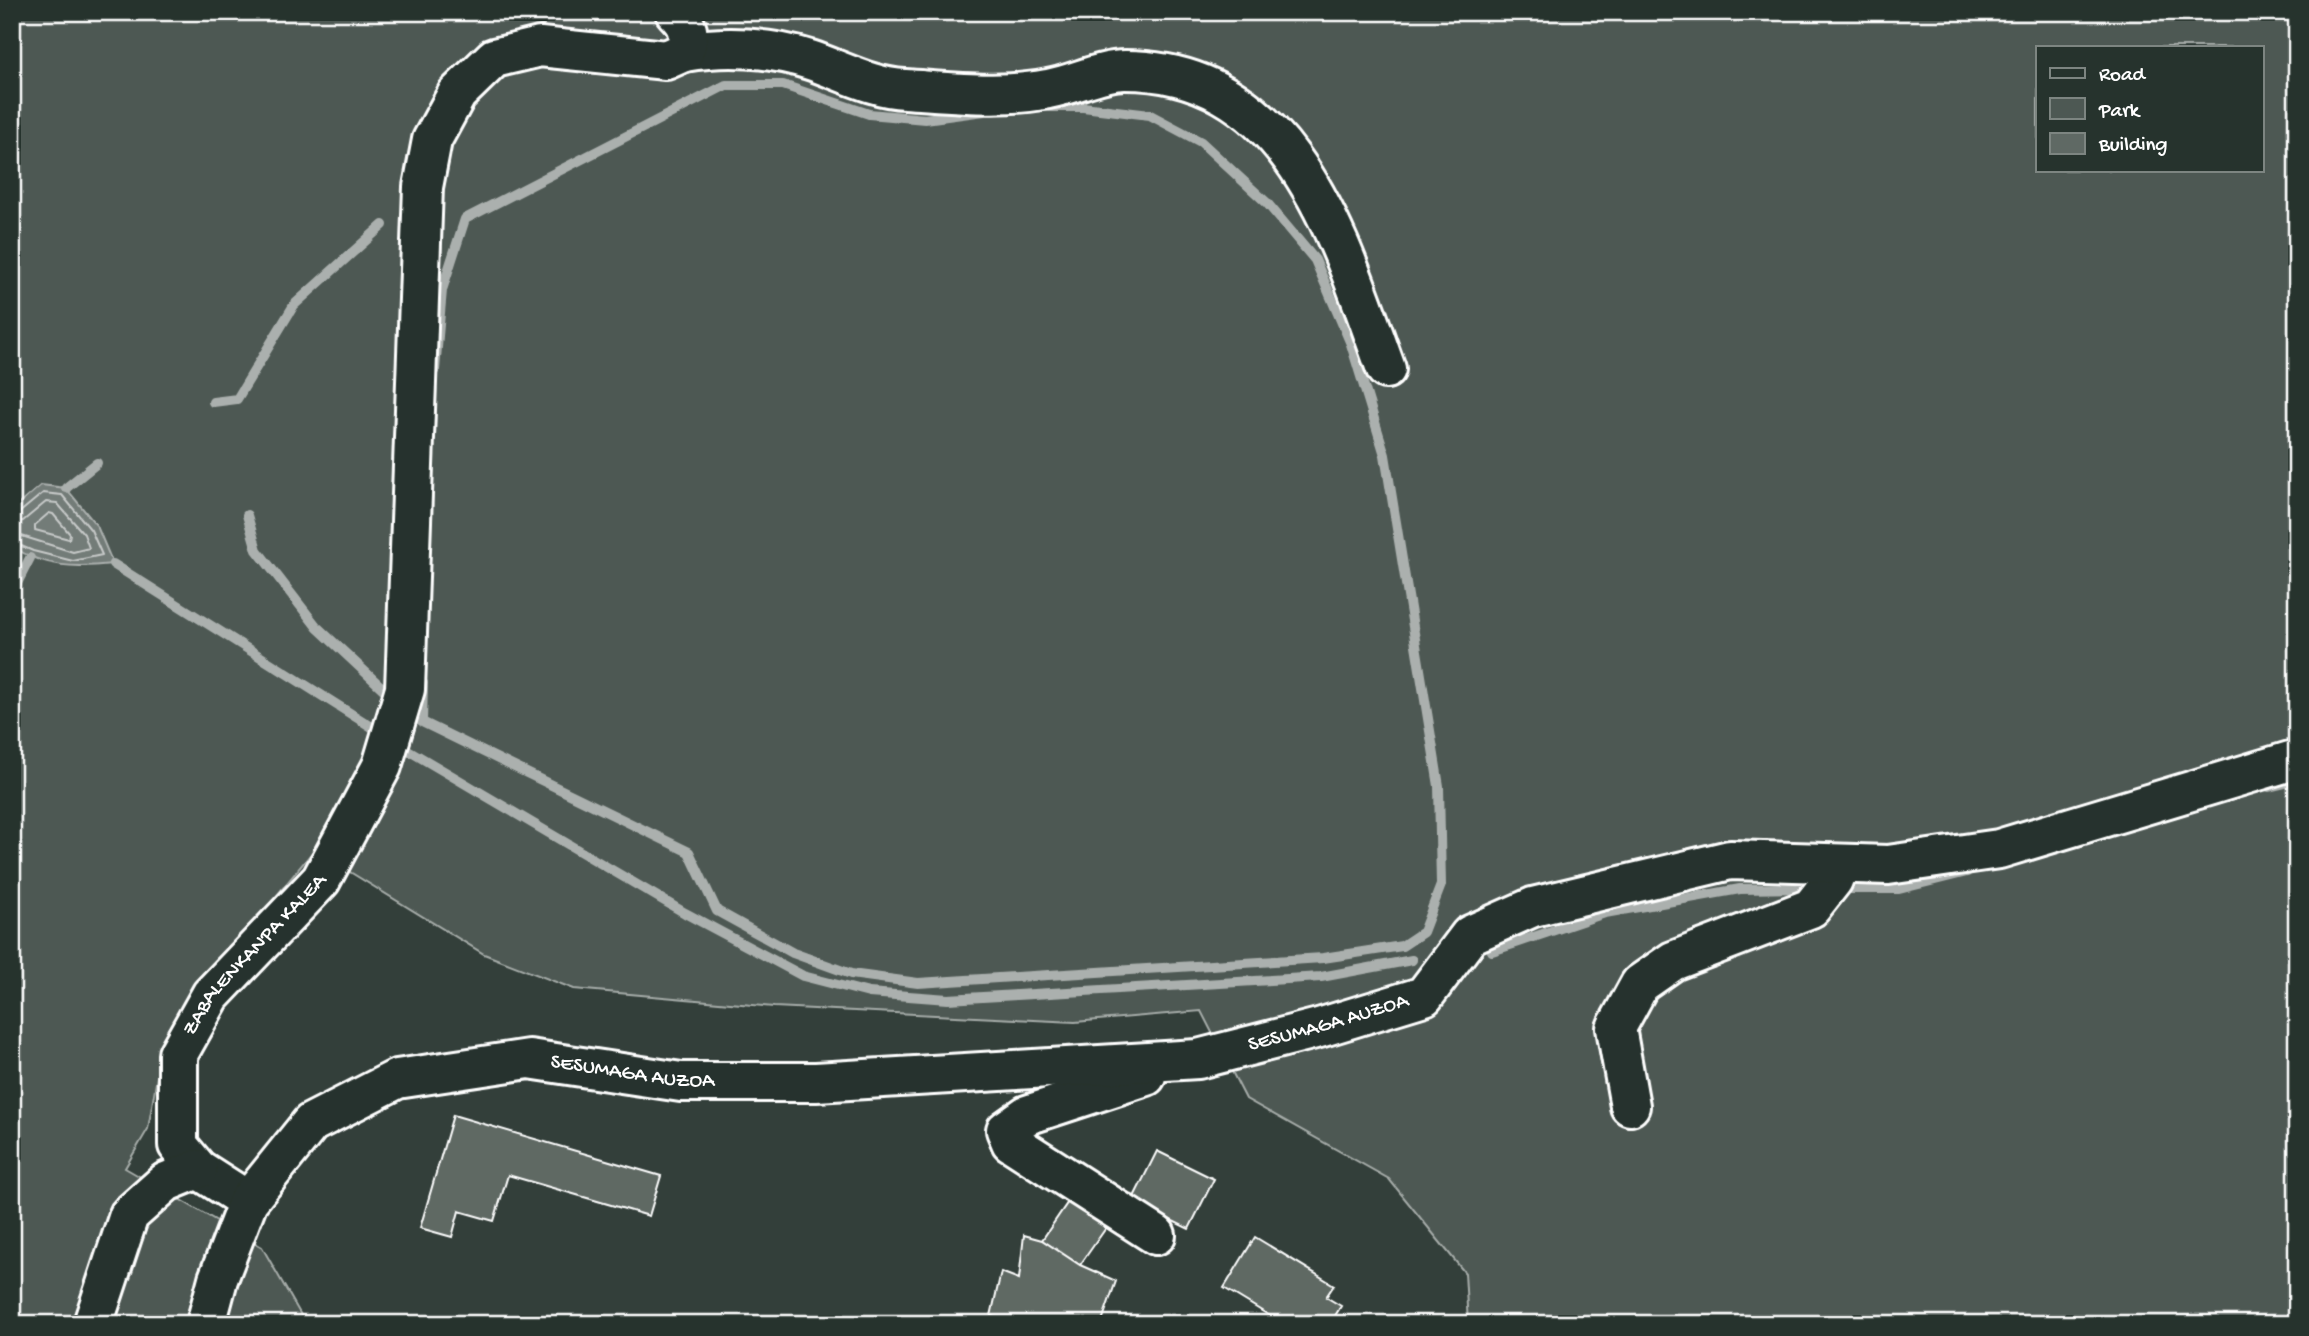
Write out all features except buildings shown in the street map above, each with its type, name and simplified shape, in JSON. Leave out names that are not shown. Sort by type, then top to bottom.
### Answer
[{"type":"street","points":[[675,12],[686,23],[690,38],[684,52]]},
{"type":"street","name":"ZABALENKANPA KALEA","points":[[248,1201],[198,1169],[178,1145],[178,1054],[211,995],[320,880],[382,766],[405,689],[422,201],[432,140],[457,93],[494,58],[540,47],[666,60],[684,52],[725,46],[806,58],[891,89],[968,92],[1047,90],[1122,70],[1174,73],[1237,103],[1280,140],[1312,185],[1341,247],[1385,369]]},
{"type":"street","points":[[1630,1106],[1616,1028],[1640,984],[1673,961],[1811,908],[1836,873],[1999,849],[2297,759]]},
{"type":"street","name":"SESUMAGA AUZOA","points":[[1156,1235],[1011,1142],[1006,1130],[1027,1115],[1198,1059],[1319,1028],[1424,996],[1471,935],[1533,907],[1730,860],[1836,873]]},
{"type":"street","name":"SESUMAGA AUZOA","points":[[206,1324],[218,1279],[248,1201],[311,1123],[397,1079],[529,1059],[681,1082],[803,1082],[1198,1059]]},
{"type":"street","points":[[93,1324],[129,1215],[166,1182],[198,1169]]},
{"type":"green space","points":[[12,12],[2297,12],[2297,1324],[1468,1324],[1465,1273],[1389,1179],[1246,1099],[1201,1011],[1075,1022],[774,1007],[574,989],[484,954],[314,850],[186,1000],[159,1065],[148,1129],[125,1168],[262,1247],[306,1324],[12,1324]]},
{"type":"water","points":[[41,485],[66,488],[97,526],[113,564],[86,566],[49,563],[12,547],[12,510]]},
{"type":"waterway","points":[[435,370],[442,290],[465,219],[726,85],[783,85],[869,114],[925,119],[984,111]]},
{"type":"waterway","points":[[406,709],[422,722],[689,852],[717,911],[793,953],[851,974],[918,983],[1323,958],[1402,946],[1423,932],[1441,885],[1439,786],[1385,455],[1351,344],[1315,260],[1267,203],[1201,142],[1150,115],[1083,107],[1042,107]]},
{"type":"waterway","points":[[213,402],[237,399],[294,305],[383,225]]},
{"type":"waterway","points":[[66,488],[97,463]]},
{"type":"waterway","points":[[247,515],[257,550],[317,627],[393,698]]},
{"type":"waterway","points":[[12,593],[30,558]]},
{"type":"waterway","points":[[113,564],[383,734]]},
{"type":"waterway","points":[[422,722],[423,683]]},
{"type":"waterway","points":[[396,743],[685,913],[803,976],[869,993],[948,999],[1321,977],[1412,960]]},
{"type":"waterway","points":[[2269,787],[2297,780]]},
{"type":"waterway","points":[[1838,889],[1899,889],[1967,872]]},
{"type":"waterway","points":[[1492,951],[1605,913],[1740,889],[1815,888]]}]
